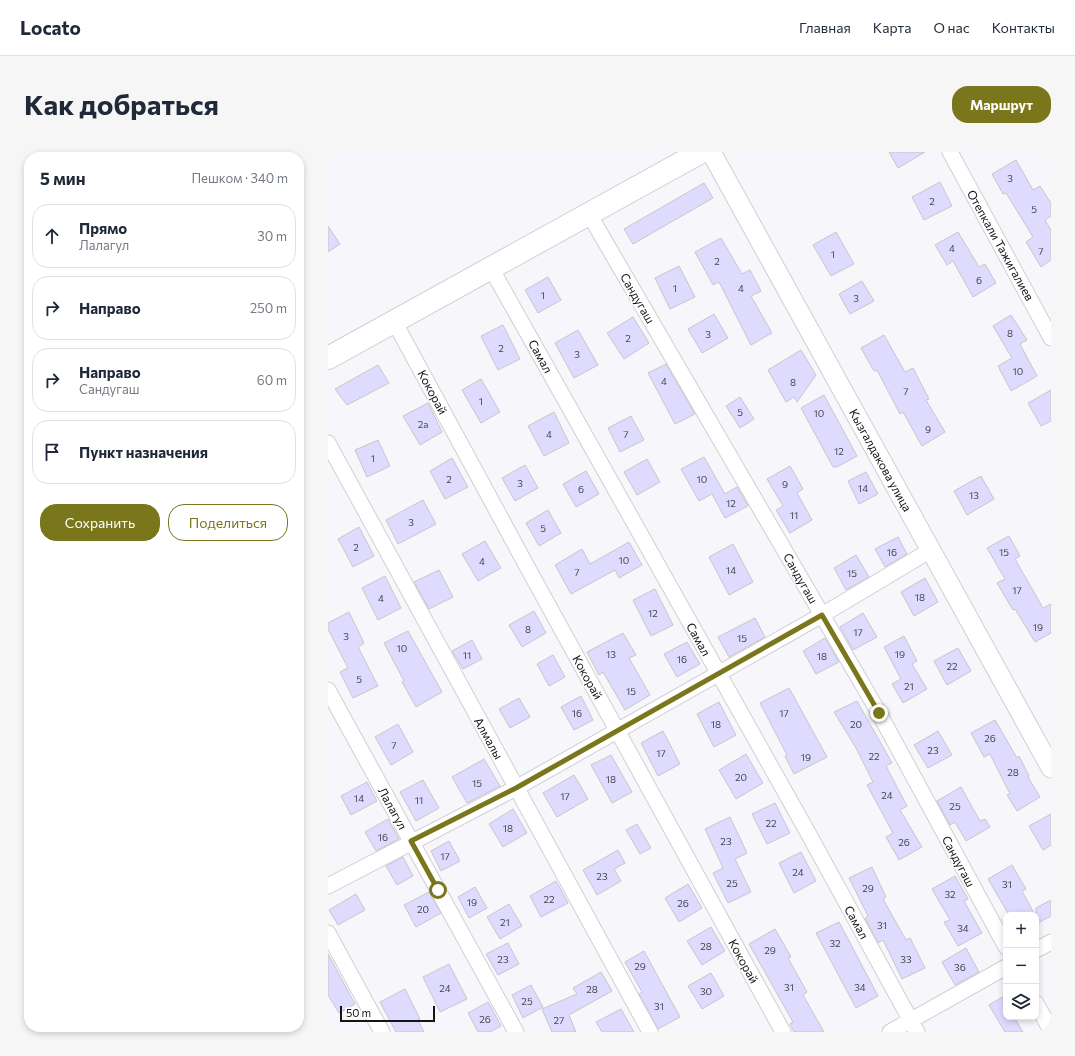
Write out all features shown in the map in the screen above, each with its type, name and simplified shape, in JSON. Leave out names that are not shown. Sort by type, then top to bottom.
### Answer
[{"type":"main road","points":[[328,358],[701,152]]},
{"type":"street","name":"Кызгалдакова улица","points":[[711,152],[1051,768]]},
{"type":"street","name":"Отепкали Тажигалиев","points":[[950,152],[1051,338]]},
{"type":"street","name":"Сандугаш","points":[[589,214],[879,713],[1003,941]]},
{"type":"street","name":"Самал","points":[[491,268],[914,1027]]},
{"type":"street","name":"Кокорай","points":[[394,321],[783,1032]]},
{"type":"street","name":"Алмалы","points":[[328,443],[650,1032]]},
{"type":"street","points":[[328,886],[411,841],[516,788],[822,615],[931,550]]},
{"type":"street","name":"Лалагул","points":[[328,690],[516,1032]]},
{"type":"street","points":[[328,933],[382,1032]]},
{"type":"street","points":[[1039,948],[1051,942]]},
{"type":"street","points":[[890,1032],[914,1027],[1003,969]]},
{"type":"street","points":[[1039,1009],[1051,1031]]},
{"type":"building","points":[[889,152],[925,152],[898,168]]},
{"type":"building","points":[[1016,160],[1033,190],[1040,186],[1051,203],[1051,216],[1045,220],[1051,230],[1051,260],[1041,267],[1026,242],[1033,237],[1006,193],[1003,194],[992,174]]},
{"type":"building","points":[[940,182],[952,206],[924,220],[912,197]]},
{"type":"building","points":[[704,183],[713,198],[633,244],[624,229]]},
{"type":"building","points":[[328,226],[340,244],[328,252]]},
{"type":"building","points":[[836,232],[854,264],[831,276],[813,245]]},
{"type":"building","points":[[958,232],[979,267],[985,264],[996,283],[973,297],[953,261],[947,265],[935,245]]},
{"type":"building","points":[[721,238],[742,274],[750,270],[761,291],[751,296],[772,333],[751,345],[719,282],[713,285],[695,252]]},
{"type":"building","points":[[679,266],[695,297],[670,309],[655,278]]},
{"type":"building","points":[[548,277],[561,300],[538,313],[525,290]]},
{"type":"building","points":[[862,281],[874,301],[850,314],[839,294]]},
{"type":"building","points":[[714,314],[728,338],[702,353],[688,329]]},
{"type":"building","points":[[1011,315],[1027,340],[1020,344],[1037,376],[1011,391],[998,366],[1012,358],[993,326]]},
{"type":"building","points":[[633,317],[649,343],[624,359],[607,333]]},
{"type":"building","points":[[503,325],[520,359],[498,370],[481,336]]},
{"type":"building","points":[[578,330],[598,365],[574,378],[555,343]]},
{"type":"building","points":[[884,335],[905,372],[913,368],[929,399],[926,400],[945,432],[922,446],[903,412],[900,414],[877,370],[874,371],[861,348]]},
{"type":"building","points":[[801,350],[816,375],[797,402],[794,397],[786,402],[768,370]]},
{"type":"building","points":[[666,364],[695,414],[675,424],[648,373]]},
{"type":"building","points":[[378,365],[389,383],[347,405],[335,389]]},
{"type":"building","points":[[481,379],[500,412],[481,423],[462,390]]},
{"type":"building","points":[[1051,390],[1051,421],[1041,426],[1028,403]]},
{"type":"building","points":[[824,395],[857,456],[837,467],[833,467],[801,408]]},
{"type":"building","points":[[740,397],[754,419],[740,428],[726,406]]},
{"type":"building","points":[[428,403],[442,432],[420,445],[403,416]]},
{"type":"building","points":[[554,412],[569,443],[544,456],[528,426]]},
{"type":"building","points":[[631,416],[644,440],[620,452],[608,428]]},
{"type":"building","points":[[378,440],[390,466],[367,477],[355,450]]},
{"type":"building","points":[[704,457],[725,494],[737,487],[748,506],[725,518],[712,494],[699,501],[681,469]]},
{"type":"building","points":[[452,458],[468,487],[445,499],[430,471]]},
{"type":"building","points":[[647,459],[660,482],[637,495],[624,472]]},
{"type":"building","points":[[525,465],[538,488],[515,501],[502,478]]},
{"type":"building","points":[[790,466],[803,489],[797,493],[812,520],[790,533],[776,510],[783,506],[767,479]]},
{"type":"building","points":[[586,471],[599,494],[576,507],[563,484]]},
{"type":"building","points":[[866,472],[878,494],[859,504],[848,481]]},
{"type":"building","points":[[981,476],[994,499],[967,515],[954,491]]},
{"type":"building","points":[[423,500],[436,524],[398,544],[386,520]]},
{"type":"building","points":[[548,510],[561,533],[539,546],[526,523]]},
{"type":"building","points":[[359,527],[374,556],[353,567],[338,539]]},
{"type":"building","points":[[1009,536],[1020,556],[1015,559],[1043,608],[1051,604],[1051,633],[1035,642],[997,583],[1005,579],[987,548]]},
{"type":"building","points":[[898,537],[907,554],[885,567],[875,549]]},
{"type":"building","points":[[485,541],[501,568],[478,581],[462,554]]},
{"type":"building","points":[[629,542],[642,565],[619,578],[615,570],[571,594],[555,565],[582,549],[590,564]]},
{"type":"building","points":[[733,544],[753,582],[729,595],[709,557]]},
{"type":"building","points":[[856,555],[869,577],[846,590],[834,568]]},
{"type":"building","points":[[439,570],[453,597],[429,609],[414,582]]},
{"type":"building","points":[[385,576],[401,608],[378,620],[362,588]]},
{"type":"building","points":[[925,578],[938,602],[914,616],[901,592]]},
{"type":"building","points":[[655,589],[673,625],[651,636],[633,600]]},
{"type":"building","points":[[534,611],[546,633],[522,647],[509,625]]},
{"type":"building","points":[[349,612],[364,643],[358,647],[378,686],[353,698],[340,672],[348,668],[328,629],[328,623]]},
{"type":"building","points":[[863,613],[877,637],[853,650],[840,627]]},
{"type":"building","points":[[755,618],[765,637],[729,657],[718,637]]},
{"type":"building","points":[[408,631],[442,692],[416,707],[402,682],[404,681],[384,643]]},
{"type":"building","points":[[623,633],[636,655],[629,658],[650,695],[625,710],[603,672],[599,675],[587,652]]},
{"type":"building","points":[[904,636],[917,661],[912,664],[927,689],[903,703],[892,684],[901,679],[884,647]]},
{"type":"building","points":[[825,638],[839,662],[816,674],[803,651]]},
{"type":"building","points":[[472,640],[482,659],[463,669],[452,651]]},
{"type":"building","points":[[687,642],[700,664],[677,677],[664,654]]},
{"type":"building","points":[[958,648],[971,671],[947,685],[934,661]]},
{"type":"building","points":[[553,655],[565,677],[549,686],[537,664]]},
{"type":"building","points":[[789,688],[827,757],[794,774],[785,756],[787,755],[760,703]]},
{"type":"building","points":[[581,696],[593,720],[574,730],[561,707]]},
{"type":"building","points":[[519,698],[530,717],[510,728],[499,709]]},
{"type":"building","points":[[857,701],[892,763],[886,766],[907,806],[900,810],[922,847],[899,860],[886,837],[893,833],[867,785],[873,782],[856,748],[834,712]]},
{"type":"building","points":[[719,702],[736,735],[714,747],[697,714]]},
{"type":"building","points":[[995,720],[1017,758],[1019,756],[1029,776],[1028,777],[1040,797],[1017,811],[1007,795],[1010,794],[990,754],[984,757],[971,733]]},
{"type":"building","points":[[398,724],[413,752],[391,765],[375,737]]},
{"type":"building","points":[[663,731],[680,764],[658,776],[641,743]]},
{"type":"building","points":[[938,731],[952,755],[928,768],[914,745]]},
{"type":"building","points":[[746,754],[763,783],[736,799],[719,770]]},
{"type":"building","points":[[611,755],[632,792],[612,803],[591,765]]},
{"type":"building","points":[[484,759],[500,786],[467,803],[452,777]]},
{"type":"building","points":[[574,775],[588,799],[557,817],[543,793]]},
{"type":"building","points":[[423,780],[439,808],[416,821],[400,792]]},
{"type":"building","points":[[367,782],[377,801],[351,815],[341,796]]},
{"type":"building","points":[[961,787],[980,821],[985,819],[990,827],[966,841],[955,822],[950,825],[937,801]]},
{"type":"building","points":[[775,803],[790,833],[767,844],[752,814]]},
{"type":"building","points":[[513,809],[527,833],[503,847],[489,824]]},
{"type":"building","points":[[1051,814],[1051,845],[1043,850],[1029,826]]},
{"type":"building","points":[[730,817],[747,853],[735,859],[751,892],[728,903],[713,873],[723,868],[705,829]]},
{"type":"building","points":[[388,819],[399,839],[376,851],[365,832]]},
{"type":"building","points":[[637,824],[651,848],[640,854],[626,830]]},
{"type":"building","points":[[449,841],[460,861],[441,871],[431,851]]},
{"type":"building","points":[[618,850],[625,863],[614,869],[621,881],[597,895],[583,870]]},
{"type":"building","points":[[801,852],[816,881],[794,893],[779,863]]},
{"type":"building","points":[[403,857],[413,876],[397,885],[386,866]]},
{"type":"building","points":[[1012,865],[1026,889],[1022,891],[1033,912],[1007,912],[988,879]]},
{"type":"building","points":[[872,867],[886,897],[883,899],[906,940],[910,938],[925,968],[902,979],[883,940],[878,943],[865,918],[868,916],[849,878]]},
{"type":"building","points":[[955,876],[968,899],[964,901],[982,933],[958,946],[944,922],[950,920],[932,889]]},
{"type":"building","points":[[556,881],[568,903],[541,917],[530,896]]},
{"type":"building","points":[[688,884],[702,908],[679,922],[665,898]]},
{"type":"building","points":[[475,887],[487,908],[469,918],[458,897]]},
{"type":"building","points":[[429,892],[441,913],[416,927],[404,905]]},
{"type":"building","points":[[356,894],[365,910],[338,925],[329,910]]},
{"type":"building","points":[[1051,900],[1051,916],[1039,922],[1039,912],[1036,912],[1036,908]]},
{"type":"building","points":[[509,904],[522,926],[500,939],[487,917]]},
{"type":"building","points":[[839,922],[878,996],[856,1008],[816,933]]},
{"type":"building","points":[[711,927],[725,951],[702,965],[687,941]]},
{"type":"building","points":[[775,929],[791,957],[788,958],[807,992],[803,995],[824,1032],[794,1032],[790,1024],[793,1022],[749,944]]},
{"type":"building","points":[[508,943],[519,964],[498,975],[486,954]]},
{"type":"building","points":[[966,948],[979,972],[955,985],[942,962]]},
{"type":"building","points":[[644,951],[680,1017],[658,1029],[639,994],[642,992],[625,962]]},
{"type":"building","points":[[328,954],[355,1004],[339,1013],[328,995]]},
{"type":"building","points":[[449,964],[467,999],[440,1012],[423,977]]},
{"type":"building","points":[[601,972],[612,991],[569,1015],[576,1032],[552,1032],[542,1009],[577,994],[573,988]]},
{"type":"building","points":[[711,973],[724,996],[702,1009],[688,986]]},
{"type":"building","points":[[531,985],[543,1007],[523,1018],[512,995]]},
{"type":"building","points":[[405,989],[420,1019],[418,1020],[424,1032],[396,1032],[380,1002]]},
{"type":"building","points":[[1003,997],[1003,1020],[1016,1020],[1023,1032],[1005,1032],[989,1005]]},
{"type":"building","points":[[488,1002],[501,1026],[490,1032],[478,1032],[468,1013]]},
{"type":"building","points":[[621,1009],[634,1032],[602,1032],[596,1022]]},
{"type":"route","points":[[438,890],[411,841],[516,788],[822,615],[879,713]]}]
